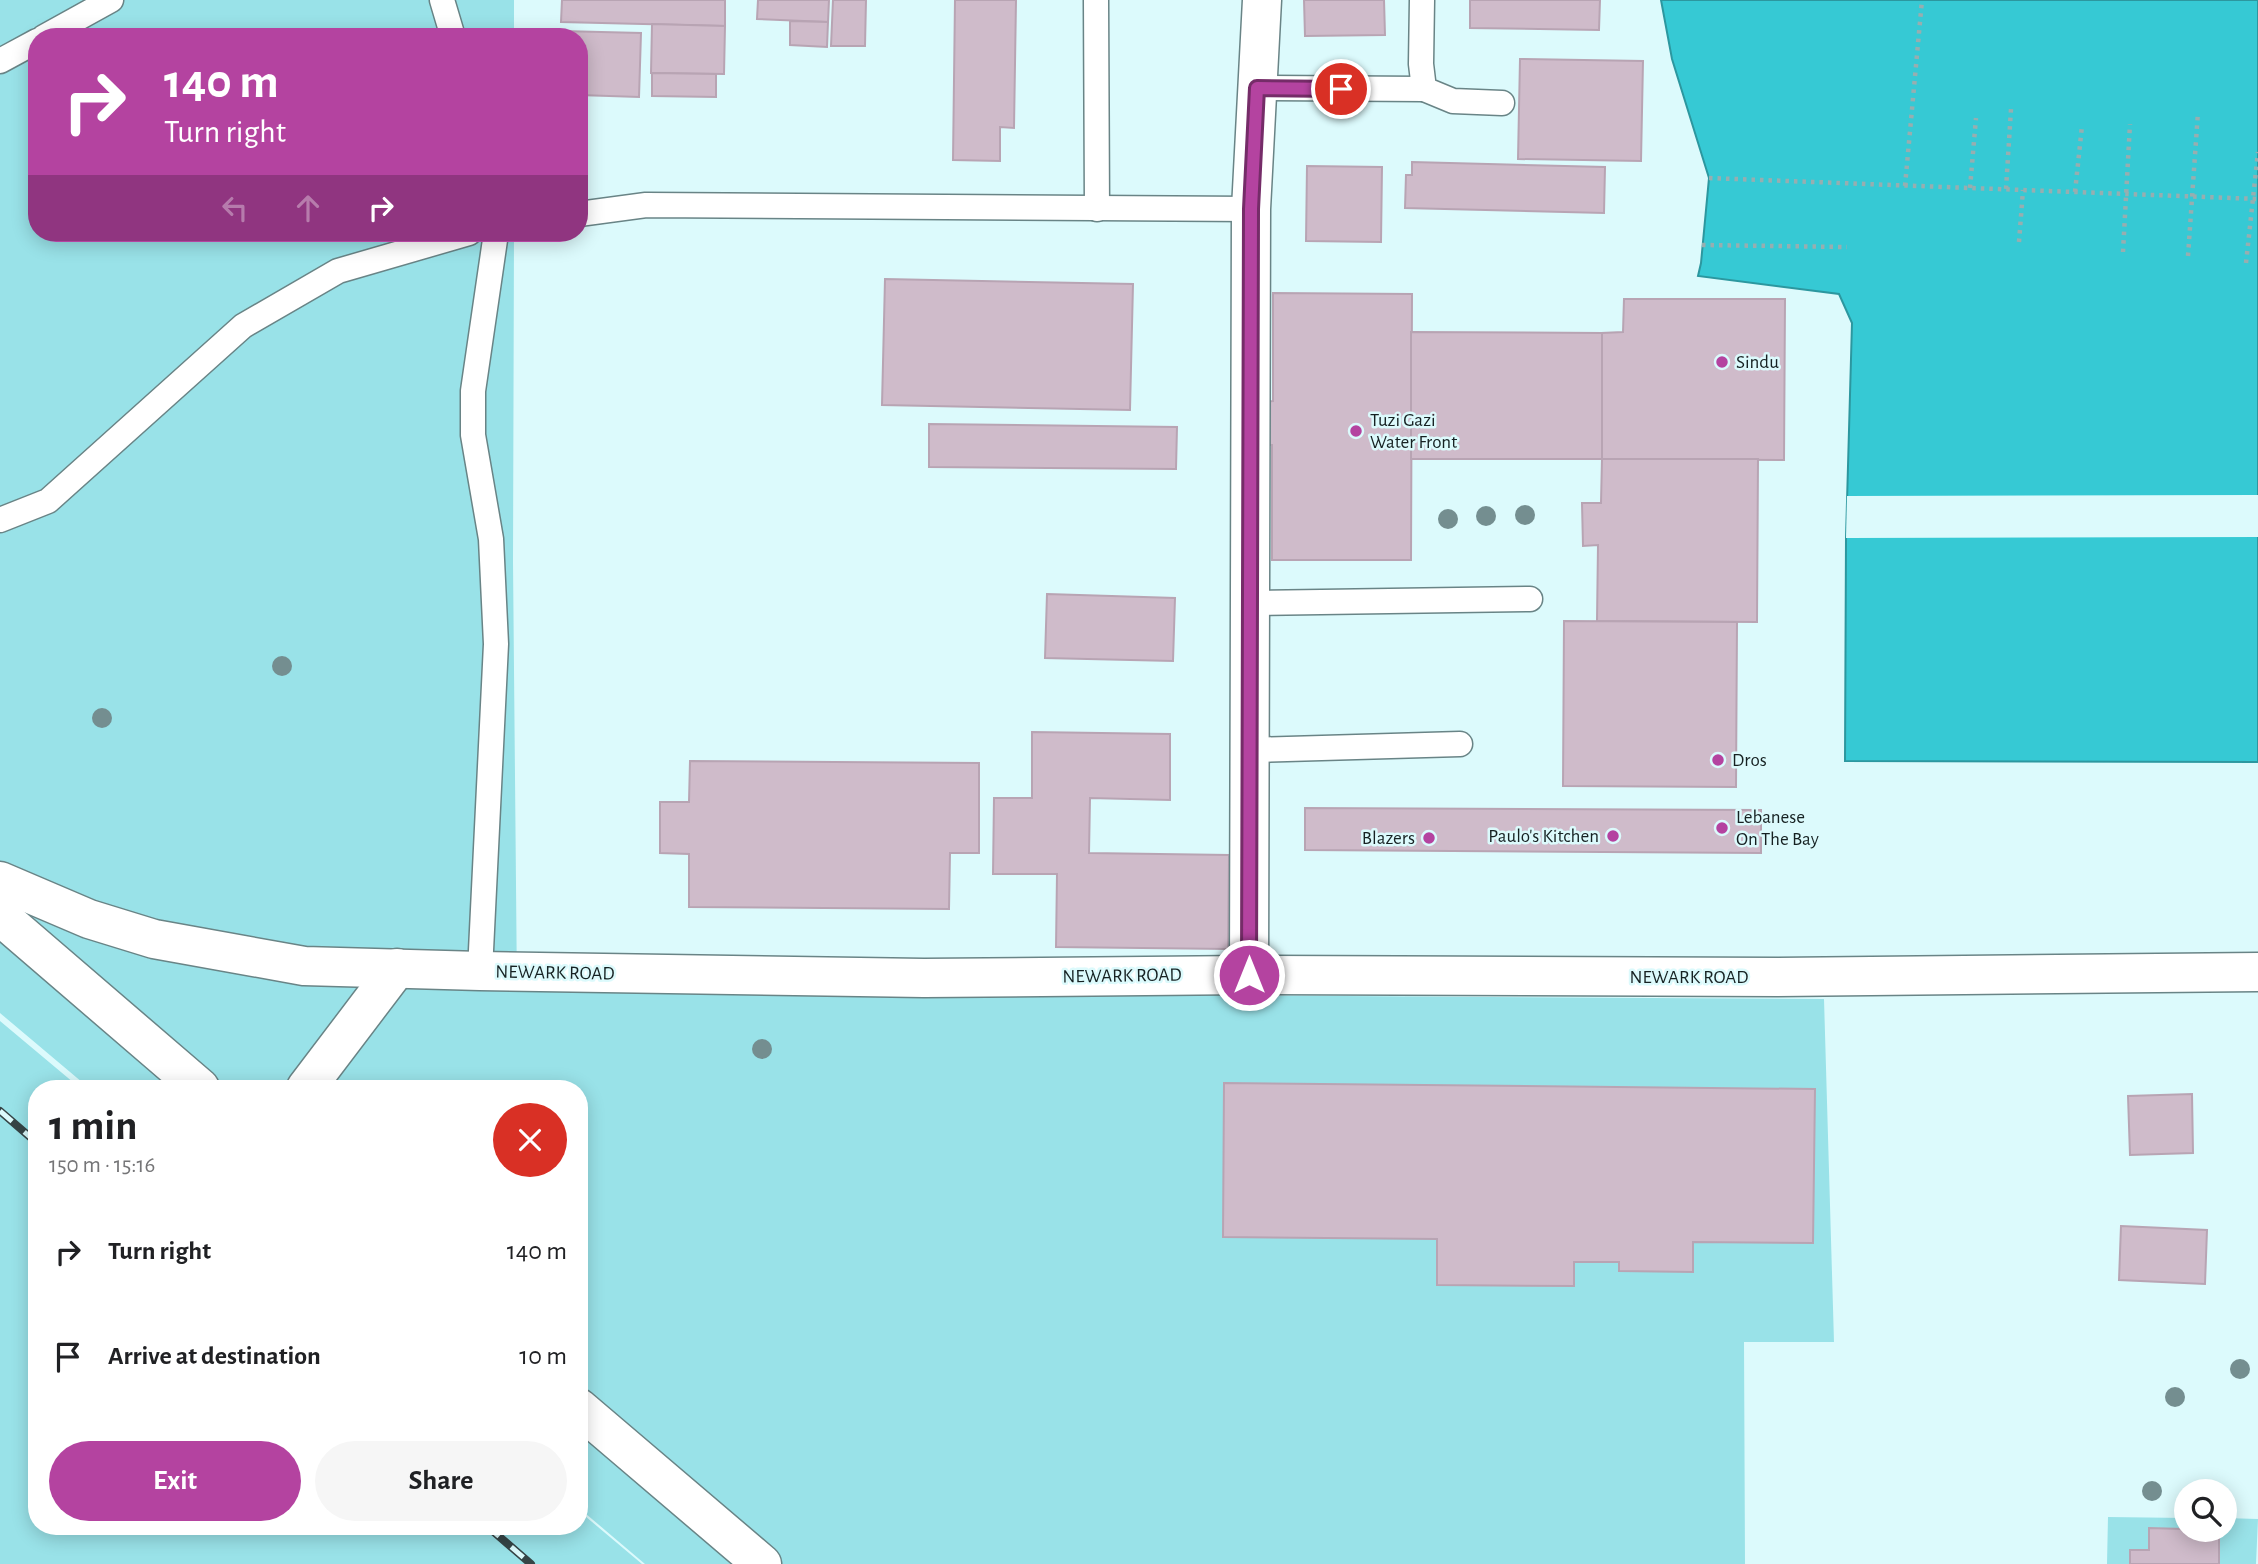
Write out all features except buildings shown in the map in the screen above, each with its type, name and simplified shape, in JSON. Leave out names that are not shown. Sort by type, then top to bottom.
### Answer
[{"type":"street","points":[[1249,975],[1251,209],[1262,0]]},
{"type":"street","name":"NEWARK ROAD","points":[[0,881],[89,919],[154,939],[304,966],[924,978],[1249,975],[1791,977],[2258,972]]},
{"type":"street","points":[[0,916],[191,1080]]},
{"type":"street","points":[[312,1080],[397,968]]},
{"type":"street","points":[[588,1416],[762,1564]]},
{"type":"lane","points":[[60,28],[111,0]]},
{"type":"lane","points":[[442,0],[450,28]]},
{"type":"lane","points":[[1096,0],[1097,209]]},
{"type":"lane","points":[[1422,0],[1421,64],[1424,89]]},
{"type":"lane","points":[[0,61],[28,46]]},
{"type":"lane","points":[[1257,88],[1424,89],[1453,101],[1502,103]]},
{"type":"lane","points":[[588,213],[646,205],[1251,209]]},
{"type":"lane","points":[[0,520],[48,501],[243,326],[338,271],[438,242]]},
{"type":"lane","points":[[480,971],[496,644],[492,539],[473,435],[473,391],[495,242]]},
{"type":"lane","points":[[1249,603],[1531,599]]},
{"type":"lane","points":[[1250,750],[1460,744]]},
{"type":"path","points":[[1905,186],[1922,0]]},
{"type":"path","points":[[2006,189],[2011,109]]},
{"type":"path","points":[[2188,256],[2198,113]]},
{"type":"path","points":[[1970,188],[1976,118]]},
{"type":"path","points":[[2123,253],[2130,124]]},
{"type":"path","points":[[2075,192],[2082,126]]},
{"type":"path","points":[[2246,263],[2256,199],[2258,152]]},
{"type":"path","points":[[1709,178],[2256,199]]},
{"type":"path","points":[[2019,242],[2023,190]]},
{"type":"path","points":[[1702,245],[1847,247]]},
{"type":"shaded area","points":[[0,0],[514,0],[514,28],[28,28],[28,242],[514,242],[513,562],[517,991],[1824,999],[1834,1342],[1744,1342],[1745,1564],[645,1564],[588,1516],[588,1080],[80,1080],[0,1013]]},
{"type":"shaded area","points":[[1661,0],[2258,0],[2258,762],[1845,761],[1846,538],[1852,323],[1839,294],[1698,276],[1709,178],[1672,59]]},
{"type":"shaded area","points":[[0,1021],[70,1080],[28,1080],[28,1535],[588,1535],[588,1519],[642,1564],[0,1564]]},
{"type":"shaded area","points":[[2108,1517],[2174,1518],[2174,1542],[2237,1542],[2237,1518],[2258,1519],[2256,1564],[2107,1564]]},
{"type":"pier","points":[[2258,495],[2258,537],[1846,538],[1847,496]]},
{"type":"railway","points":[[0,1111],[28,1135]]},
{"type":"railway","points":[[497,1535],[531,1564]]},
{"type":"place","name":"Sindu","points":[[1722,362]]},
{"type":"place","name":"Tuzi Gazi Water Front","points":[[1356,431]]},
{"type":"place","name":"Dros","points":[[1718,760]]},
{"type":"place","name":"Lebanese On The Bay","points":[[1722,828]]},
{"type":"place","name":"Paulo's Kitchen","points":[[1613,836]]},
{"type":"place","name":"Blazers","points":[[1429,838]]},
{"type":"route","points":[[1249,975],[1251,209],[1257,88],[1341,89]]}]
